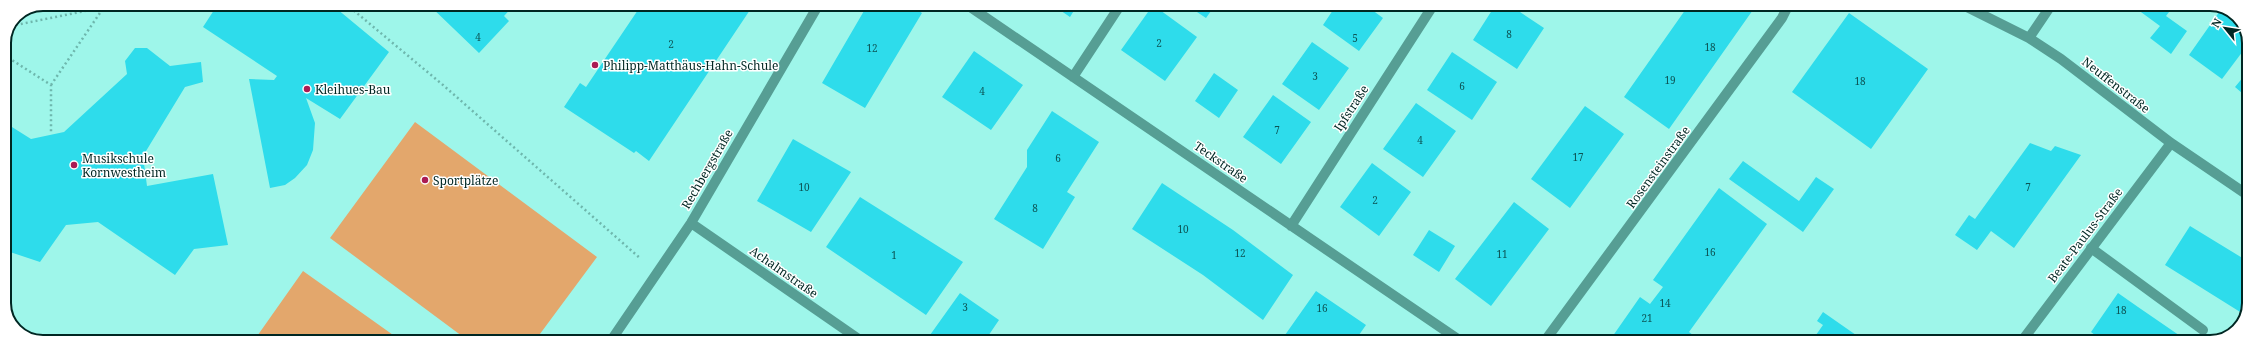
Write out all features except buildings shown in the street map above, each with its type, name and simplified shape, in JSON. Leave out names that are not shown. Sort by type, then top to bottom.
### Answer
[{"type":"street","name":"Rechbergstraße","points":[[615,335],[656,272],[691,223],[815,11]]},
{"type":"street","name":"Teckstraße","points":[[976,11],[1452,335]]},
{"type":"street","points":[[1074,77],[1116,11]]},
{"type":"street","name":"Ipfstraße","points":[[1291,226],[1429,11]]},
{"type":"street","name":"Rosensteinstraße","points":[[1549,335],[1710,118],[1786,11]]},
{"type":"street","name":"Neuffenstraße","points":[[1975,11],[2029,38],[2061,59],[2171,143],[2242,191]]},
{"type":"street","points":[[2029,38],[2047,11]]},
{"type":"street","name":"Beate-Paulus-Straße","points":[[2026,335],[2171,143]]},
{"type":"street","name":"Achalmstraße","points":[[691,223],[853,335]]},
{"type":"street","points":[[2091,248],[2203,330]]},
{"type":"path","points":[[16,25],[84,11]]},
{"type":"path","points":[[51,134],[51,85],[101,11]]},
{"type":"path","points":[[354,11],[443,85],[656,272]]},
{"type":"path","points":[[11,59],[51,85]]},
{"type":"shaded area","points":[[415,122],[597,257],[539,335],[461,335],[330,238]]},
{"type":"shaded area","points":[[303,271],[393,335],[258,335]]},
{"type":"place","name":"Philipp-Matthäus-Hahn-Schule","points":[[595,65]]},
{"type":"place","name":"Kleihues-Bau","points":[[307,89]]},
{"type":"place","name":"Musikschule Kornwestheim","points":[[74,165]]},
{"type":"place","name":"Sportplätze","points":[[425,180]]}]
